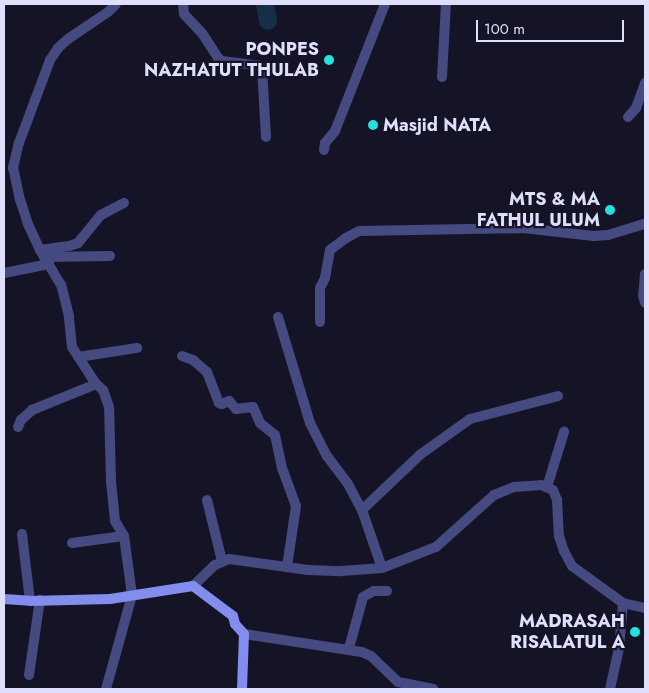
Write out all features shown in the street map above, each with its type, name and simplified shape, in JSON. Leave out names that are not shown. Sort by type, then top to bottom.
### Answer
[{"type":"street","points":[[106,689],[132,595],[124,536],[115,521],[111,481],[109,407],[103,390],[96,384],[72,347],[69,316],[62,285],[44,257],[20,200],[15,182],[15,158],[40,83],[58,48],[116,4]]},
{"type":"street","points":[[182,4],[184,14],[202,33],[218,58],[222,61],[257,66],[262,69],[266,137]]},
{"type":"street","points":[[324,150],[325,143],[335,130],[386,4]]},
{"type":"street","points":[[442,77],[446,4]]},
{"type":"street","points":[[628,117],[636,108],[645,83]]},
{"type":"street","points":[[4,273],[78,243],[101,215],[124,203]]},
{"type":"street","points":[[320,322],[320,288],[325,278],[330,250],[359,231],[523,228],[594,236],[608,235],[645,224]]},
{"type":"street","points":[[44,257],[110,256]]},
{"type":"street","points":[[645,274],[643,297],[645,303]]},
{"type":"street","points":[[278,317],[310,423],[326,456],[348,484],[362,510],[382,568]]},
{"type":"street","points":[[78,357],[137,348]]},
{"type":"street","points":[[182,356],[193,360],[207,372],[219,403],[222,404],[230,401],[236,409],[252,407],[260,423],[275,435],[282,468],[296,506],[287,567]]},
{"type":"street","points":[[18,427],[32,410],[96,384]]},
{"type":"street","points":[[362,510],[421,454],[470,419],[558,396]]},
{"type":"street","points":[[547,487],[564,432]]},
{"type":"street","points":[[4,599],[110,599],[193,586],[222,560],[236,559],[287,567],[341,571],[382,568],[436,547],[494,495],[514,487],[547,487],[553,490],[557,500],[559,536],[572,566],[623,602],[645,608]]},
{"type":"street","points":[[207,500],[222,560]]},
{"type":"street","points":[[22,534],[35,600],[29,675]]},
{"type":"street","points":[[72,543],[124,536]]},
{"type":"street","points":[[193,586],[233,616],[235,624],[244,634],[349,648],[367,654],[398,682],[433,689]]},
{"type":"street","points":[[349,648],[363,597],[367,592],[387,591]]},
{"type":"street","points":[[610,689],[619,648],[623,602]]},
{"type":"street","points":[[242,689],[244,634]]},
{"type":"waterway","points":[[265,4],[268,21]]},
{"type":"place","name":"PONPES NAZHATUT THULAB","points":[[329,60]]},
{"type":"place","name":"Masjid NATA","points":[[373,125]]},
{"type":"place","name":"MTS & MA FATHUL ULUM","points":[[610,210]]},
{"type":"place","name":"MADRASAH RISALATUL A","points":[[635,632]]}]
